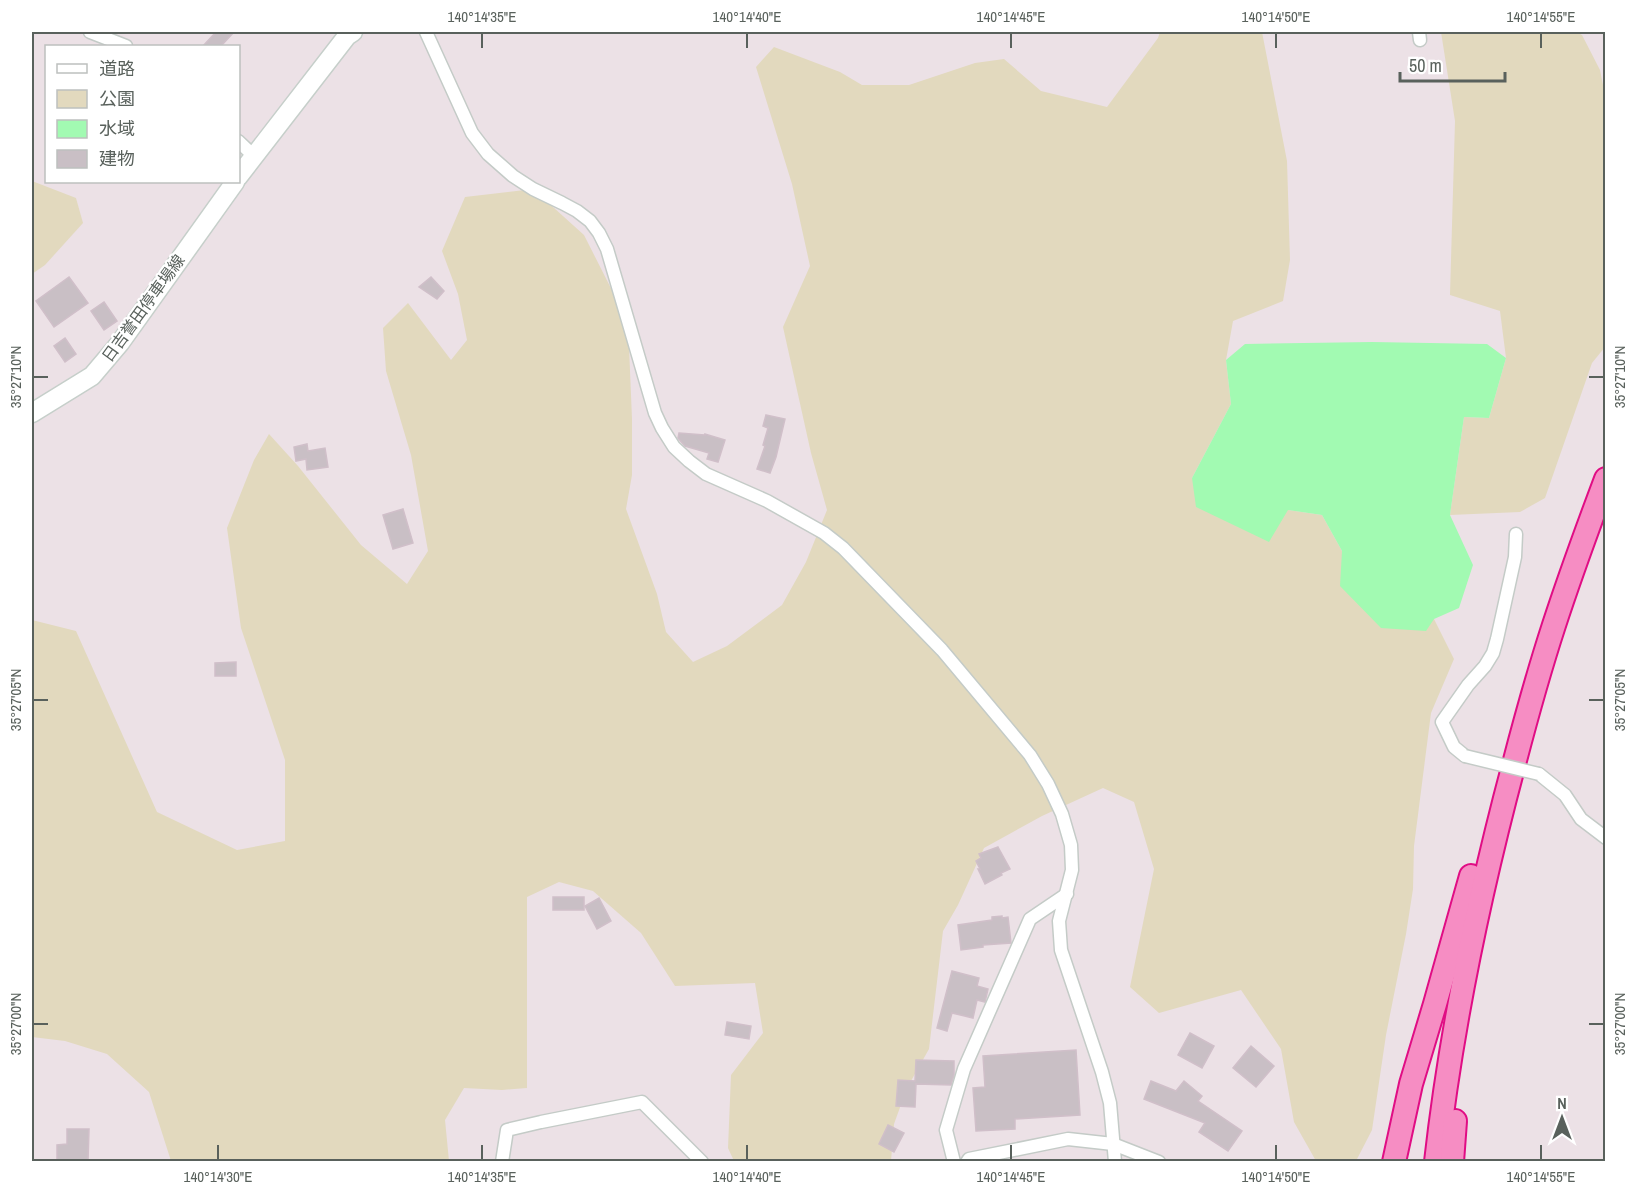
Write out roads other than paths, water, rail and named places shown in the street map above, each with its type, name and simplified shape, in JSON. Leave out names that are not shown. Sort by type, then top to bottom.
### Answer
[{"type":"highway","points":[[1436,1161],[1463,985],[1503,804],[1554,625],[1605,479]]},
{"type":"highway","points":[[1394,1161],[1411,1084],[1460,918],[1521,693],[1554,625]]},
{"type":"highway","points":[[1452,1161],[1463,985]]},
{"type":"main road","points":[[240,174],[347,36],[353,32]]},
{"type":"main road","name":"日吉誉田停車場線","points":[[32,413],[92,376],[120,343],[234,183]]},
{"type":"street","points":[[90,32],[123,45]]},
{"type":"street","points":[[426,32],[472,133],[488,154],[513,176],[533,189],[577,211],[590,221],[599,234],[607,249],[655,413],[674,447],[706,474],[767,501],[824,533],[843,548],[942,650],[1030,755],[1048,784],[1062,814],[1071,845],[1072,870],[1059,921],[1060,950],[1102,1072],[1110,1103],[1115,1161]]},
{"type":"street","points":[[240,143],[254,156]]},
{"type":"street","points":[[1516,534],[1515,557],[1493,653],[1442,722],[1454,747],[1466,756],[1539,774],[1565,795],[1581,819],[1605,838]]},
{"type":"street","points":[[954,1161],[946,1130],[964,1069],[1030,919],[1067,894]]},
{"type":"street","points":[[502,1161],[507,1130],[642,1102],[678,1140],[702,1161]]},
{"type":"street","points":[[967,1161],[1068,1139],[1113,1144],[1159,1161]]},
{"type":"water","points":[[1372,342],[1487,344],[1506,358],[1489,418],[1464,417],[1450,515],[1473,565],[1459,608],[1434,619],[1426,631],[1381,628],[1340,586],[1342,551],[1322,515],[1288,510],[1269,542],[1196,507],[1192,478],[1231,404],[1226,360],[1245,344]]}]
